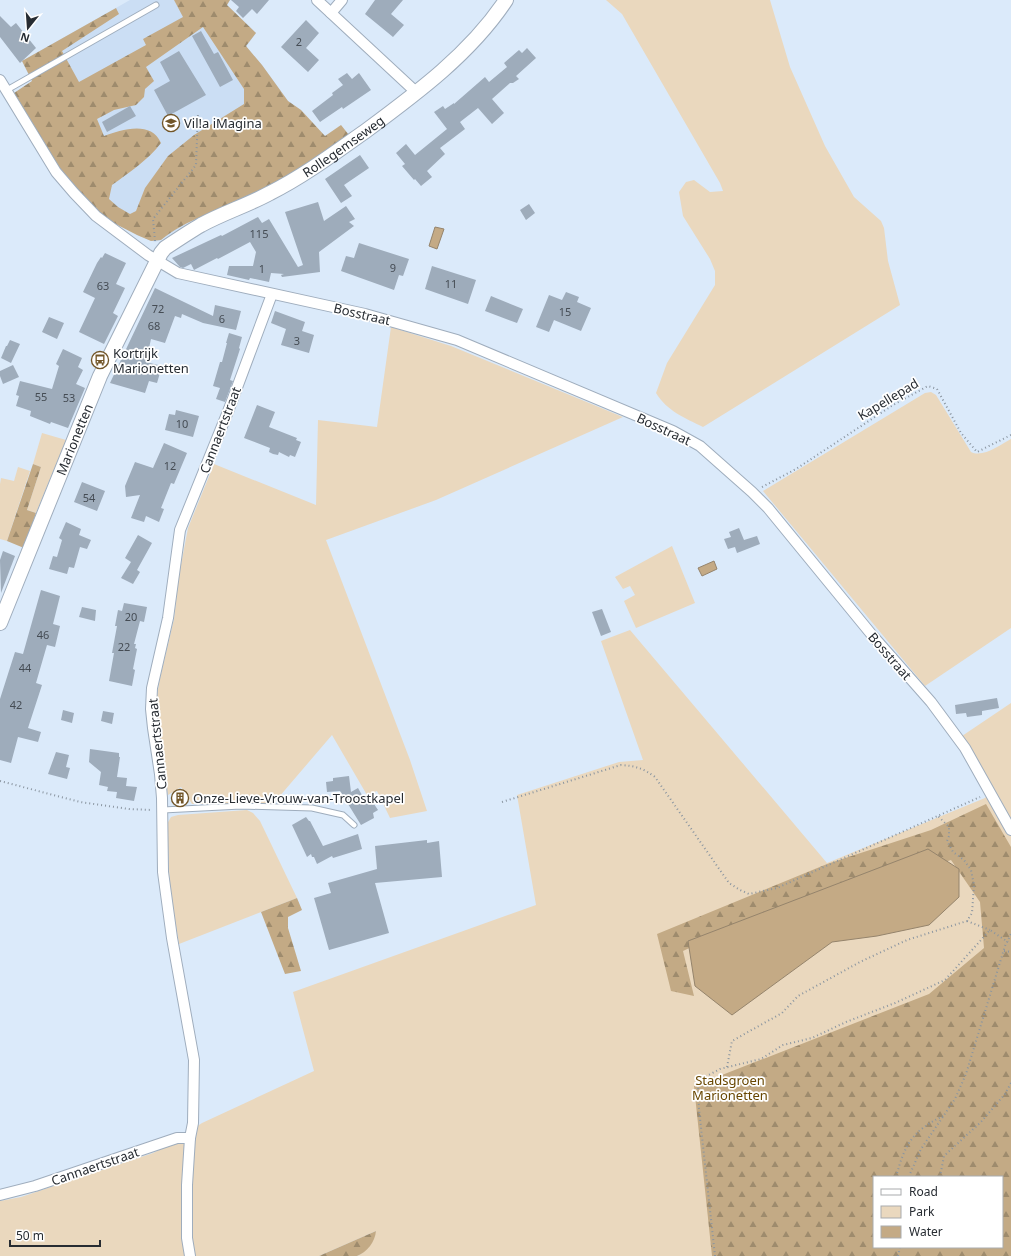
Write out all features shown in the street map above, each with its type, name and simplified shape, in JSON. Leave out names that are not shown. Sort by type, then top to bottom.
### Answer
[{"type":"street","points":[[317,0],[417,93]]},
{"type":"street","points":[[331,13],[342,0]]},
{"type":"street","name":"Rollegemseweg","points":[[159,257],[171,244],[202,224],[271,193],[302,174],[337,151],[417,93],[469,45],[498,13],[506,0]]},
{"type":"street","name":"Bosstraat","points":[[0,80],[56,172],[74,193],[96,216],[159,257],[178,273],[369,315],[457,340],[673,431],[700,446],[768,508],[868,630],[931,702],[965,748],[1011,830]]},
{"type":"street","name":"Marionetten","points":[[0,623],[100,376],[159,257]]},
{"type":"street","name":"Cannaertstraat","points":[[190,1256],[187,1238],[187,1185],[190,1138],[193,1123],[194,1060],[172,938],[163,872],[163,810],[160,774],[152,722],[152,688],[168,618],[180,530],[229,409],[272,294]]},
{"type":"street","name":"Cannaertstraat","points":[[0,1195],[35,1186],[177,1138],[190,1138]]},
{"type":"lane","points":[[7,90],[156,5]]},
{"type":"lane","points":[[163,810],[241,806],[312,808],[343,815],[354,825]]},
{"type":"path","points":[[159,257],[155,242],[153,219],[196,164],[198,114]]},
{"type":"path","name":"Kapellepad","points":[[752,492],[796,469],[893,405],[928,386],[937,389],[961,433],[977,452],[1011,435]]},
{"type":"path","points":[[502,802],[621,765],[634,766],[647,771],[654,777],[729,883],[749,894],[777,888],[991,792]]},
{"type":"path","points":[[0,781],[80,802],[128,809],[163,810]]},
{"type":"path","points":[[938,816],[949,827],[949,836],[947,841],[953,852],[964,860],[971,870],[974,885],[972,913],[967,921]]},
{"type":"path","points":[[727,1067],[732,1041],[782,1013],[798,996],[860,962],[907,940],[967,921],[990,930],[1008,942]]},
{"type":"path","points":[[715,1256],[698,1083],[701,1079],[720,1069],[761,1059],[783,1045],[812,1038],[945,980],[990,930]]},
{"type":"path","points":[[910,1176],[922,1149],[955,1100],[966,1074],[1004,951],[1011,934]]},
{"type":"path","points":[[1004,951],[1011,952]]},
{"type":"path","points":[[940,1176],[944,1156],[981,1122],[1005,1094],[1011,1083]]},
{"type":"path","points":[[896,1176],[900,1162],[912,1137],[929,1123],[944,1116]]},
{"type":"shaded area","name":"Vil!a iMagina","points":[[130,0],[230,0],[227,5],[256,33],[246,47],[262,65],[288,101],[301,110],[208,214],[191,221],[161,240],[155,242],[137,235],[14,93],[32,81],[22,61]]},
{"type":"green space","name":"Vil!a iMagina","points":[[174,0],[230,0],[227,5],[256,33],[246,46],[288,101],[301,110],[325,136],[341,125],[349,135],[301,170],[275,184],[248,198],[181,226],[161,240],[151,241],[100,216],[51,159],[13,96],[14,93],[32,81],[22,61],[116,8],[119,14],[62,51],[79,82],[146,45],[143,39],[183,17]],"holes":[[[203,27],[244,89],[244,104],[194,135],[168,156],[145,188],[136,211],[130,214],[118,207],[109,199],[112,185],[145,160],[161,143],[150,131],[143,129],[119,131],[104,136],[97,119],[114,110],[136,105],[144,97],[145,89],[154,81],[146,67]]]},
{"type":"green space","points":[[606,0],[770,0],[790,67],[825,146],[854,197],[881,221],[884,228],[888,261],[900,305],[703,427],[683,417],[665,405],[656,393],[667,363],[715,285],[715,271],[710,259],[683,216],[679,192],[686,182],[694,180],[710,192],[723,191],[720,183],[622,14]]},
{"type":"green space","points":[[391,327],[451,346],[623,417],[436,500],[326,540],[410,760],[427,811],[390,818],[377,791],[367,795],[332,735],[273,804],[192,804],[181,787],[168,795],[157,730],[155,707],[160,678],[174,619],[179,575],[188,528],[214,464],[316,505],[318,420],[377,427]]},
{"type":"green space","points":[[931,392],[936,395],[971,452],[986,452],[1011,439],[1011,628],[925,686],[763,491],[925,393]]},
{"type":"green space","points":[[42,433],[66,440],[36,513],[27,510],[41,467],[33,464]]},
{"type":"green space","points":[[33,464],[41,467],[27,510],[36,513],[24,548],[7,541]]},
{"type":"green space","points":[[18,467],[30,471],[7,541],[0,539],[0,484],[1,478],[14,481]]},
{"type":"green space","points":[[672,546],[695,603],[636,628],[624,601],[635,595],[630,586],[623,589],[615,577]]},
{"type":"green space","name":"Stadsgroen Marionetten","points":[[630,630],[827,863],[985,798],[993,788],[962,736],[1011,703],[1011,1256],[357,1256],[361,1254],[376,1231],[319,1256],[0,1256],[0,1201],[21,1197],[153,1153],[169,1145],[202,1123],[314,1071],[293,992],[536,905],[517,795],[619,762],[643,760],[601,641]]},
{"type":"green space","points":[[986,804],[1011,847],[1011,1256],[712,1256],[694,1086],[929,994],[984,948],[980,902],[951,860],[698,944],[683,951],[694,996],[671,991],[657,934],[827,864],[931,830]]},
{"type":"green space","points":[[247,810],[253,813],[260,821],[297,898],[179,944],[170,889],[167,824],[171,817],[178,815]]},
{"type":"green space","points":[[297,898],[302,910],[288,917],[288,928],[301,971],[285,974],[261,912]]},
{"type":"green space","points":[[376,1231],[370,1246],[357,1256],[319,1256]]},
{"type":"water","points":[[435,227],[444,229],[437,249],[429,246]]},
{"type":"water","points":[[714,561],[717,569],[702,576],[698,568]]},
{"type":"water","points":[[928,849],[959,869],[959,897],[929,925],[877,936],[832,942],[732,1015],[695,986],[688,941]]},
{"type":"building","points":[[231,0],[269,0],[257,14],[252,9],[243,18],[236,11],[239,7]]},
{"type":"building","points":[[375,0],[403,0],[391,14],[404,25],[393,37],[365,14]]},
{"type":"building","points":[[0,16],[11,27],[16,23],[36,48],[20,63],[0,37]]},
{"type":"building","points":[[306,20],[319,33],[306,48],[319,60],[308,72],[281,47]]},
{"type":"building","points":[[201,31],[214,54],[218,52],[233,80],[220,87],[192,36]]},
{"type":"building","points":[[527,48],[536,58],[516,76],[519,79],[513,83],[510,83],[492,99],[504,113],[492,124],[478,108],[460,122],[465,129],[440,148],[445,154],[427,171],[432,177],[421,186],[402,166],[405,164],[396,153],[406,144],[415,155],[447,129],[434,112],[443,106],[445,109],[454,104],[485,77],[489,82],[507,67],[504,63],[519,50],[522,53]]},
{"type":"building","points":[[179,51],[206,95],[168,116],[154,90],[170,81],[160,62]]},
{"type":"building","points":[[347,73],[352,79],[359,73],[371,90],[343,109],[342,107],[320,122],[312,111],[333,95],[332,93],[343,85],[338,79]]},
{"type":"building","points":[[130,106],[136,116],[107,132],[102,122]]},
{"type":"building","points":[[360,155],[369,168],[344,185],[352,196],[341,203],[325,179]]},
{"type":"building","points":[[318,202],[324,221],[346,206],[355,219],[349,222],[354,226],[319,252],[320,272],[282,277],[281,275],[284,274],[271,273],[269,282],[250,278],[249,280],[227,275],[229,266],[253,266],[256,252],[250,242],[194,270],[191,264],[183,268],[180,267],[172,258],[221,235],[222,236],[258,217],[262,223],[269,219],[298,267],[303,265],[285,212]]},
{"type":"building","points":[[529,204],[535,213],[526,220],[520,210]]},
{"type":"building","points":[[359,243],[409,259],[403,276],[399,275],[394,290],[341,271],[346,256],[354,258]]},
{"type":"building","points":[[105,253],[126,263],[116,284],[125,288],[113,313],[118,316],[104,344],[79,332],[95,298],[83,292],[97,263]]},
{"type":"building","points":[[432,266],[476,280],[468,304],[425,289]]},
{"type":"building","points":[[155,288],[213,316],[215,305],[241,311],[236,330],[203,323],[182,314],[181,318],[175,316],[165,343],[151,339],[146,362],[162,366],[157,383],[149,381],[145,393],[110,383]]},
{"type":"building","points":[[566,292],[579,297],[577,302],[591,308],[581,331],[554,320],[549,332],[536,327],[549,295],[562,300]]},
{"type":"building","points":[[491,296],[523,309],[517,323],[485,311]]},
{"type":"building","points":[[275,311],[305,322],[302,331],[314,335],[309,353],[281,345],[286,329],[271,323]]},
{"type":"building","points":[[49,317],[64,323],[57,339],[42,332]]},
{"type":"building","points":[[229,333],[242,337],[240,349],[230,380],[233,381],[225,402],[216,399],[220,388],[213,386],[220,362],[222,362]]},
{"type":"building","points":[[10,340],[20,344],[11,363],[1,358]]},
{"type":"building","points":[[63,349],[82,358],[78,367],[83,370],[76,384],[85,388],[68,428],[51,422],[50,424],[30,416],[31,411],[16,406],[19,396],[16,395],[20,381],[52,389],[59,366],[56,364]]},
{"type":"building","points":[[13,365],[19,377],[3,384],[0,371]]},
{"type":"building","points":[[257,405],[275,412],[269,427],[297,438],[296,440],[301,442],[295,457],[290,455],[289,457],[279,452],[278,455],[273,454],[269,452],[270,448],[244,438]]},
{"type":"building","points":[[176,410],[199,416],[193,437],[165,430],[169,414],[175,415]]},
{"type":"building","points":[[164,443],[187,453],[174,484],[171,483],[161,508],[164,509],[159,522],[146,516],[144,522],[131,518],[140,495],[126,497],[125,486],[135,462],[153,468]]},
{"type":"building","points":[[82,482],[105,491],[97,511],[74,502]]},
{"type":"building","points":[[66,522],[81,529],[79,535],[91,540],[87,549],[80,547],[74,568],[69,567],[67,574],[49,569],[53,556],[57,557],[62,540],[59,538]]},
{"type":"building","points":[[739,528],[744,540],[757,536],[760,544],[737,553],[735,547],[728,549],[724,539],[731,537],[729,532]]},
{"type":"building","points":[[138,535],[152,543],[137,570],[140,572],[133,584],[121,578],[131,562],[125,558]]},
{"type":"building","points":[[3,551],[15,556],[1,593],[0,560]]},
{"type":"building","points":[[41,590],[60,596],[53,624],[60,626],[55,647],[47,645],[36,683],[42,685],[28,728],[41,732],[38,742],[18,737],[11,763],[0,760],[0,699],[15,652],[23,654]]},
{"type":"building","points":[[124,603],[147,607],[144,622],[140,621],[134,644],[136,644],[135,648],[137,649],[133,669],[135,670],[132,686],[109,681],[114,653],[112,653],[117,626],[115,626],[118,610],[122,611]]},
{"type":"building","points":[[82,607],[96,610],[95,621],[79,617]]},
{"type":"building","points":[[602,609],[611,632],[601,636],[592,612]]},
{"type":"building","points":[[997,698],[999,708],[982,711],[982,715],[967,717],[966,713],[956,714],[955,705]]},
{"type":"building","points":[[63,710],[74,713],[72,723],[61,720]]},
{"type":"building","points":[[103,711],[114,713],[112,724],[101,721]]},
{"type":"building","points":[[90,749],[119,753],[120,757],[117,777],[127,778],[126,786],[137,787],[134,801],[116,798],[117,792],[107,791],[108,787],[99,785],[101,772],[89,762]]},
{"type":"building","points":[[56,752],[69,755],[66,767],[70,768],[67,779],[48,774]]},
{"type":"building","points":[[349,776],[351,792],[358,788],[367,804],[372,801],[378,810],[373,813],[374,818],[361,825],[340,791],[327,792],[326,782],[333,781],[333,778]]},
{"type":"building","points":[[306,817],[310,821],[323,846],[358,834],[362,849],[333,858],[332,856],[317,864],[311,854],[307,857],[292,825]]},
{"type":"building","points":[[427,840],[427,843],[439,841],[442,877],[375,883],[389,933],[329,950],[314,898],[331,893],[328,883],[377,869],[375,846]]},
{"type":"place","name":"Vil!a iMagina","points":[[171,123]]},
{"type":"place","name":"Kortrijk Marionetten","points":[[100,360]]},
{"type":"place","name":"Onze-Lieve-Vrouw-van-Troostkapel","points":[[180,798]]}]
